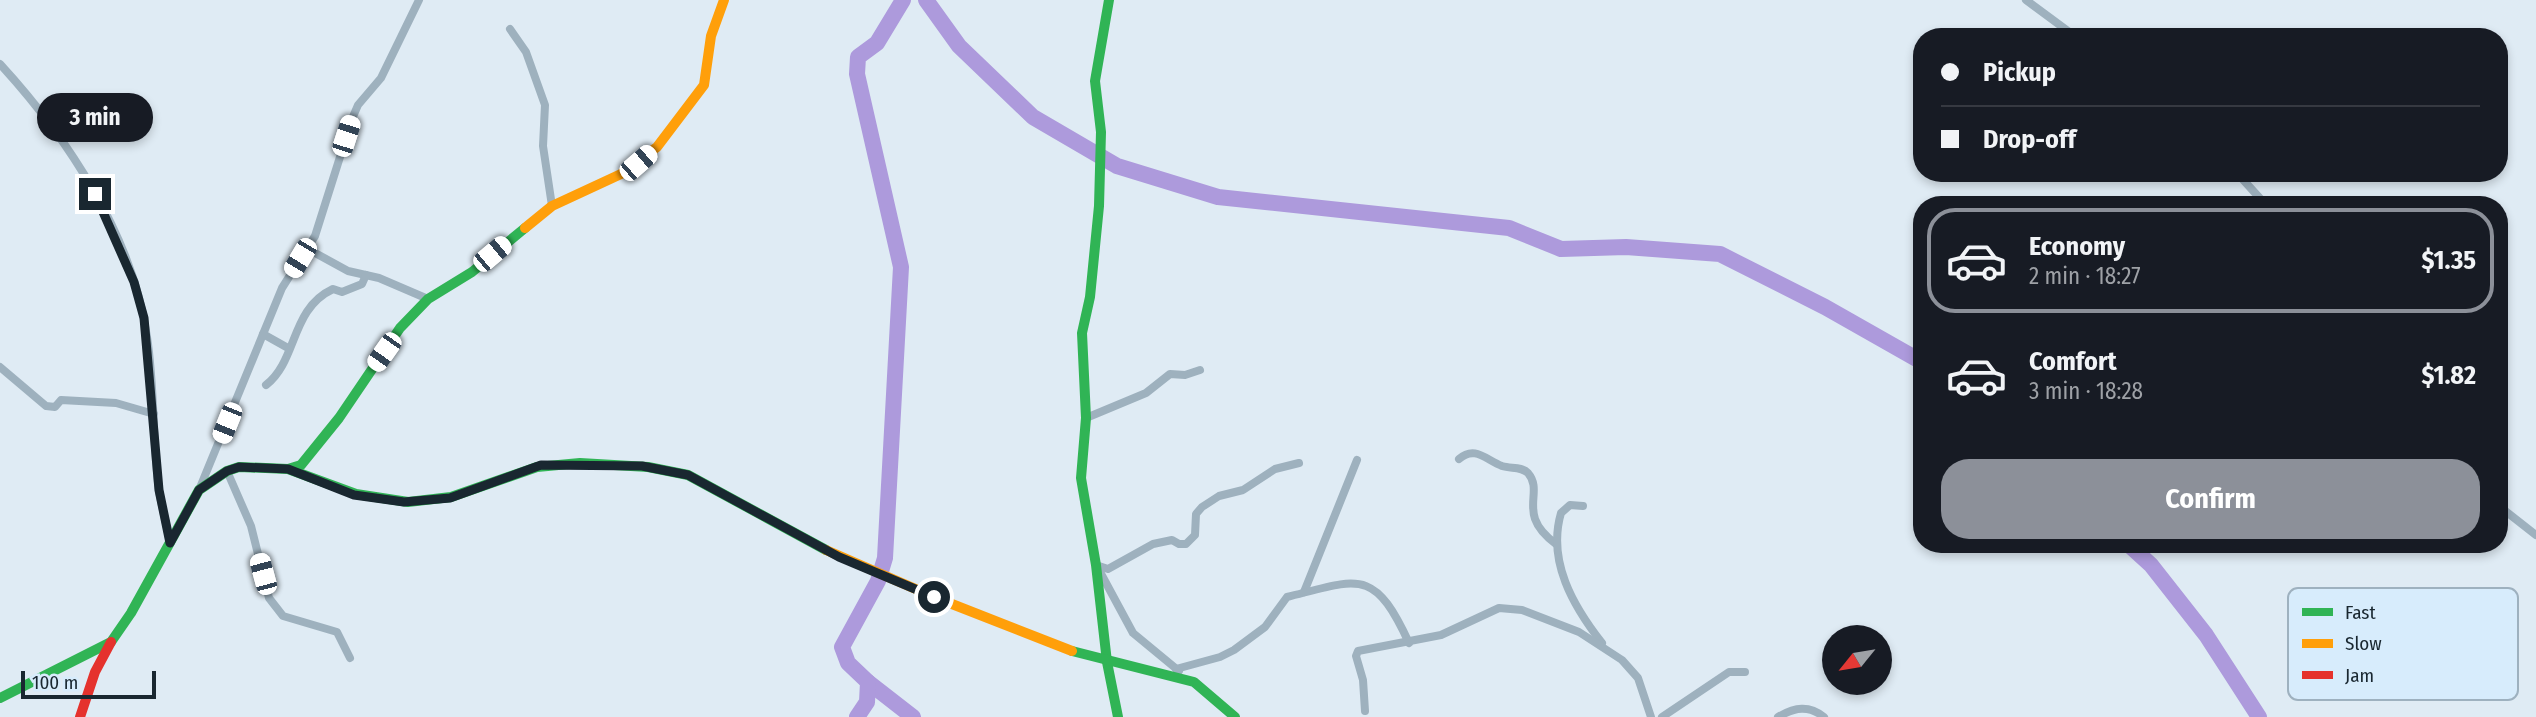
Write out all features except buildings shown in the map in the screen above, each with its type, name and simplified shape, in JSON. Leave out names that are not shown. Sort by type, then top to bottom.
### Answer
[{"type":"street","points":[[80,717],[95,672],[111,642],[131,614],[199,490],[282,288],[315,236],[358,105],[381,78],[419,0]]},
{"type":"street","points":[[288,469],[301,465],[323,440],[400,328],[428,299],[471,272],[552,206],[638,163],[671,131],[704,85],[711,36],[724,0]]},
{"type":"street","points":[[1110,0],[1095,81],[1101,131],[1099,193],[1090,297],[1082,333],[1086,418],[1081,478],[1096,565],[1107,662],[1118,717]]},
{"type":"street","points":[[2026,0],[2064,28]]},
{"type":"street","points":[[510,29],[526,52],[545,105],[543,146],[552,206]]},
{"type":"street","points":[[0,64],[72,153],[104,210],[134,282],[144,318],[159,490],[170,543]]},
{"type":"street","points":[[2245,182],[2258,196]]},
{"type":"street","points":[[306,248],[348,271],[366,275],[428,299]]},
{"type":"street","points":[[267,386],[274,380],[302,315],[322,294],[333,289],[342,292],[362,284],[366,275]]},
{"type":"street","points":[[263,334],[288,348]]},
{"type":"street","points":[[0,367],[46,406],[55,407],[61,400],[89,399],[154,414]]},
{"type":"street","points":[[1086,418],[1146,393],[1170,374],[1185,375],[1200,370]]},
{"type":"street","points":[[1459,459],[1466,453],[1480,453],[1502,466],[1522,469],[1529,474],[1533,484],[1534,520],[1540,532],[1556,544]]},
{"type":"street","points":[[1304,592],[1357,460]]},
{"type":"street","points":[[1096,565],[1108,569],[1153,544],[1172,540],[1186,544],[1193,540],[1196,514],[1202,507],[1219,496],[1243,490],[1275,470],[1299,463]]},
{"type":"street","points":[[199,490],[227,471],[250,466],[288,469],[354,495],[404,502],[450,498],[541,465],[665,468],[688,475],[865,568],[890,576],[934,597],[1107,662],[1194,682]]},
{"type":"street","points":[[227,471],[251,526],[269,598],[283,616],[337,632],[350,658]]},
{"type":"street","points":[[1583,506],[1570,505],[1561,513],[1556,544],[1564,579],[1574,604],[1606,648],[1638,678],[1651,717]]},
{"type":"street","points":[[2508,513],[2536,535]]},
{"type":"street","points":[[1096,565],[1133,633],[1235,717]]},
{"type":"street","points":[[1176,669],[1220,657],[1234,650],[1265,627],[1287,597],[1359,581],[1371,587],[1383,601],[1398,620],[1409,643]]},
{"type":"street","points":[[1365,711],[1363,680],[1356,656],[1358,651],[1441,635],[1499,608],[1522,610],[1579,632],[1606,648]]},
{"type":"street","points":[[0,698],[111,642]]},
{"type":"street","points":[[1662,717],[1729,672],[1745,672]]},
{"type":"street","points":[[1779,717],[1799,708],[1814,709],[1824,717]]},
{"type":"waterway","points":[[857,717],[867,702],[868,682],[848,663],[842,647],[878,581],[885,558],[901,267],[857,74],[858,57],[877,43],[903,0]]},
{"type":"waterway","points":[[926,0],[959,46],[1033,117],[1117,166],[1218,197],[1509,228],[1561,249],[1626,247],[1720,254],[1825,307],[1913,357]]},
{"type":"waterway","points":[[2138,553],[2151,565],[2206,635],[2259,717]]},
{"type":"waterway","points":[[868,682],[913,717]]},
{"type":"traffic: fast","points":[[1109,0],[1095,81],[1101,132],[1099,206],[1090,297],[1082,333],[1086,418],[1081,478],[1096,565],[1107,662],[1118,717]]},
{"type":"traffic: fast","points":[[0,698],[111,642],[131,613],[199,490],[227,471],[239,467],[288,469],[301,465],[339,418],[400,328],[428,299],[472,272],[525,228]]},
{"type":"traffic: fast","points":[[288,469],[356,494],[408,502],[451,497],[537,467],[580,463],[648,467],[688,475],[826,550]]},
{"type":"traffic: fast","points":[[1072,651],[1194,682],[1235,717]]},
{"type":"traffic: slow","points":[[525,228],[552,206],[621,174],[657,147],[704,85],[711,36],[724,0]]},
{"type":"traffic: slow","points":[[826,550],[934,597],[1072,651]]},
{"type":"traffic: jam","points":[[80,717],[95,672],[111,642]]},
{"type":"route","points":[[95,194],[134,282],[144,318],[148,338],[159,490],[170,543],[199,490],[227,471],[239,467],[288,469],[354,495],[404,502],[450,498],[541,465],[642,466],[665,468],[688,475],[839,557],[890,576],[934,597]]}]
